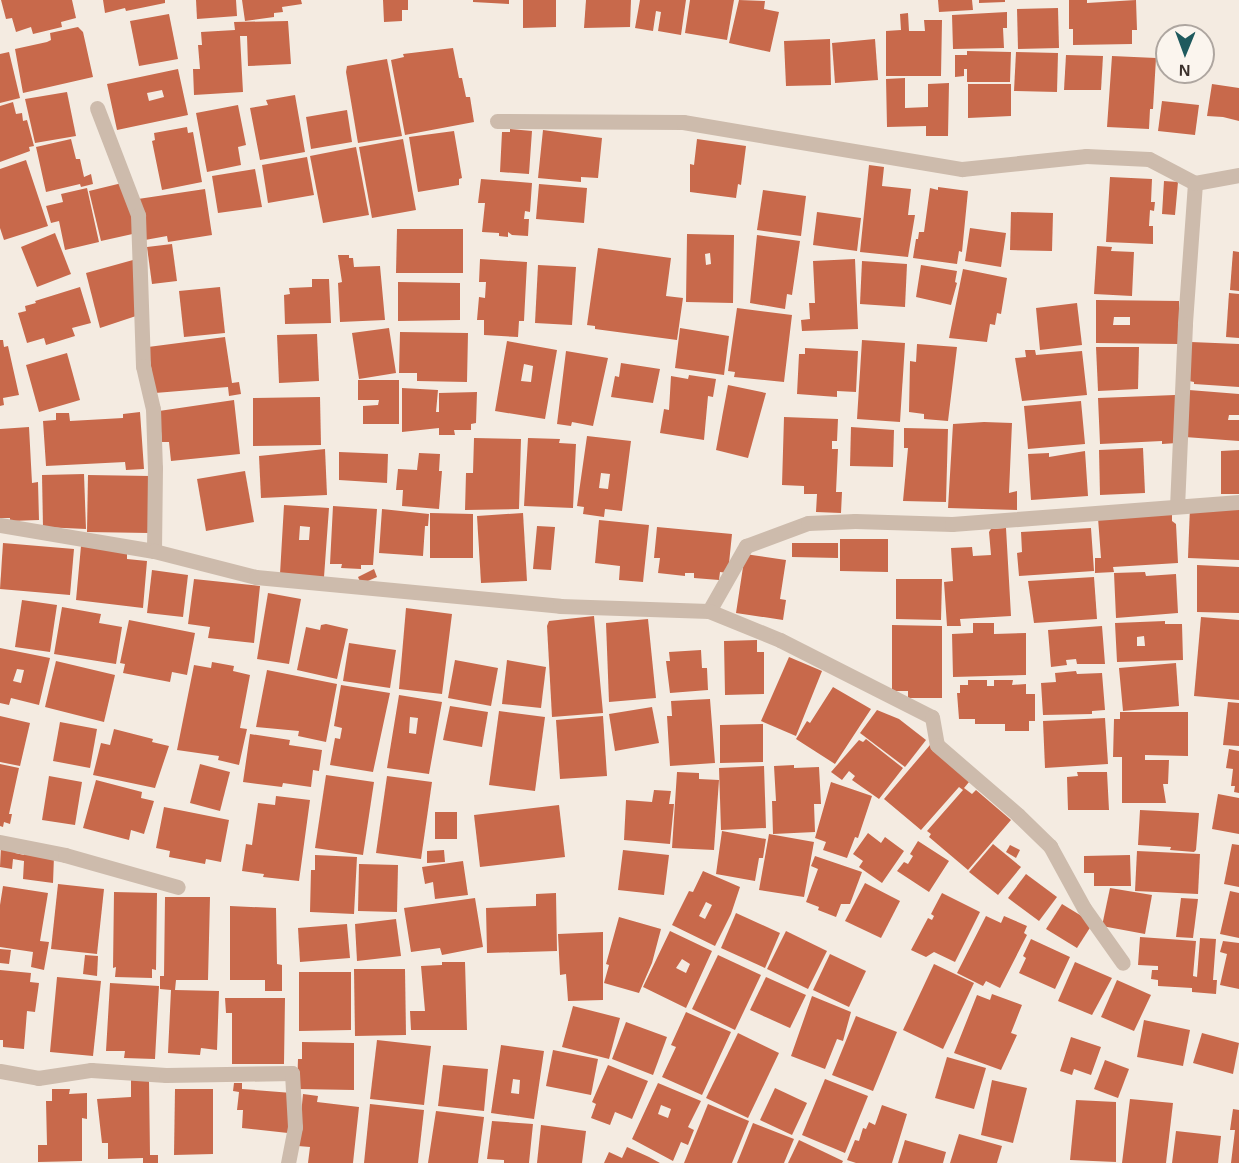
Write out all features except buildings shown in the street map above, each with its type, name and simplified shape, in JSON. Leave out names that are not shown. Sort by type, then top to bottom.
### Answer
[{"type":"street","points":[[97,108],[138,215],[143,366],[153,421],[154,551]]},
{"type":"street","points":[[497,121],[683,122],[962,169],[1086,156],[1149,159],[1195,183],[1239,175]]},
{"type":"street","points":[[1177,505],[1185,324],[1195,183]]},
{"type":"street","points":[[709,611],[746,546],[808,523],[952,524],[1239,502]]},
{"type":"street","points":[[0,525],[154,551],[256,577],[560,606],[709,611],[780,640],[932,717],[936,745],[1018,815],[1050,846],[1084,908],[1123,963]]},
{"type":"street","points":[[0,842],[65,855],[178,887]]},
{"type":"street","points":[[0,1071],[38,1078],[91,1070],[166,1075],[292,1073],[296,1127],[288,1163]]}]
